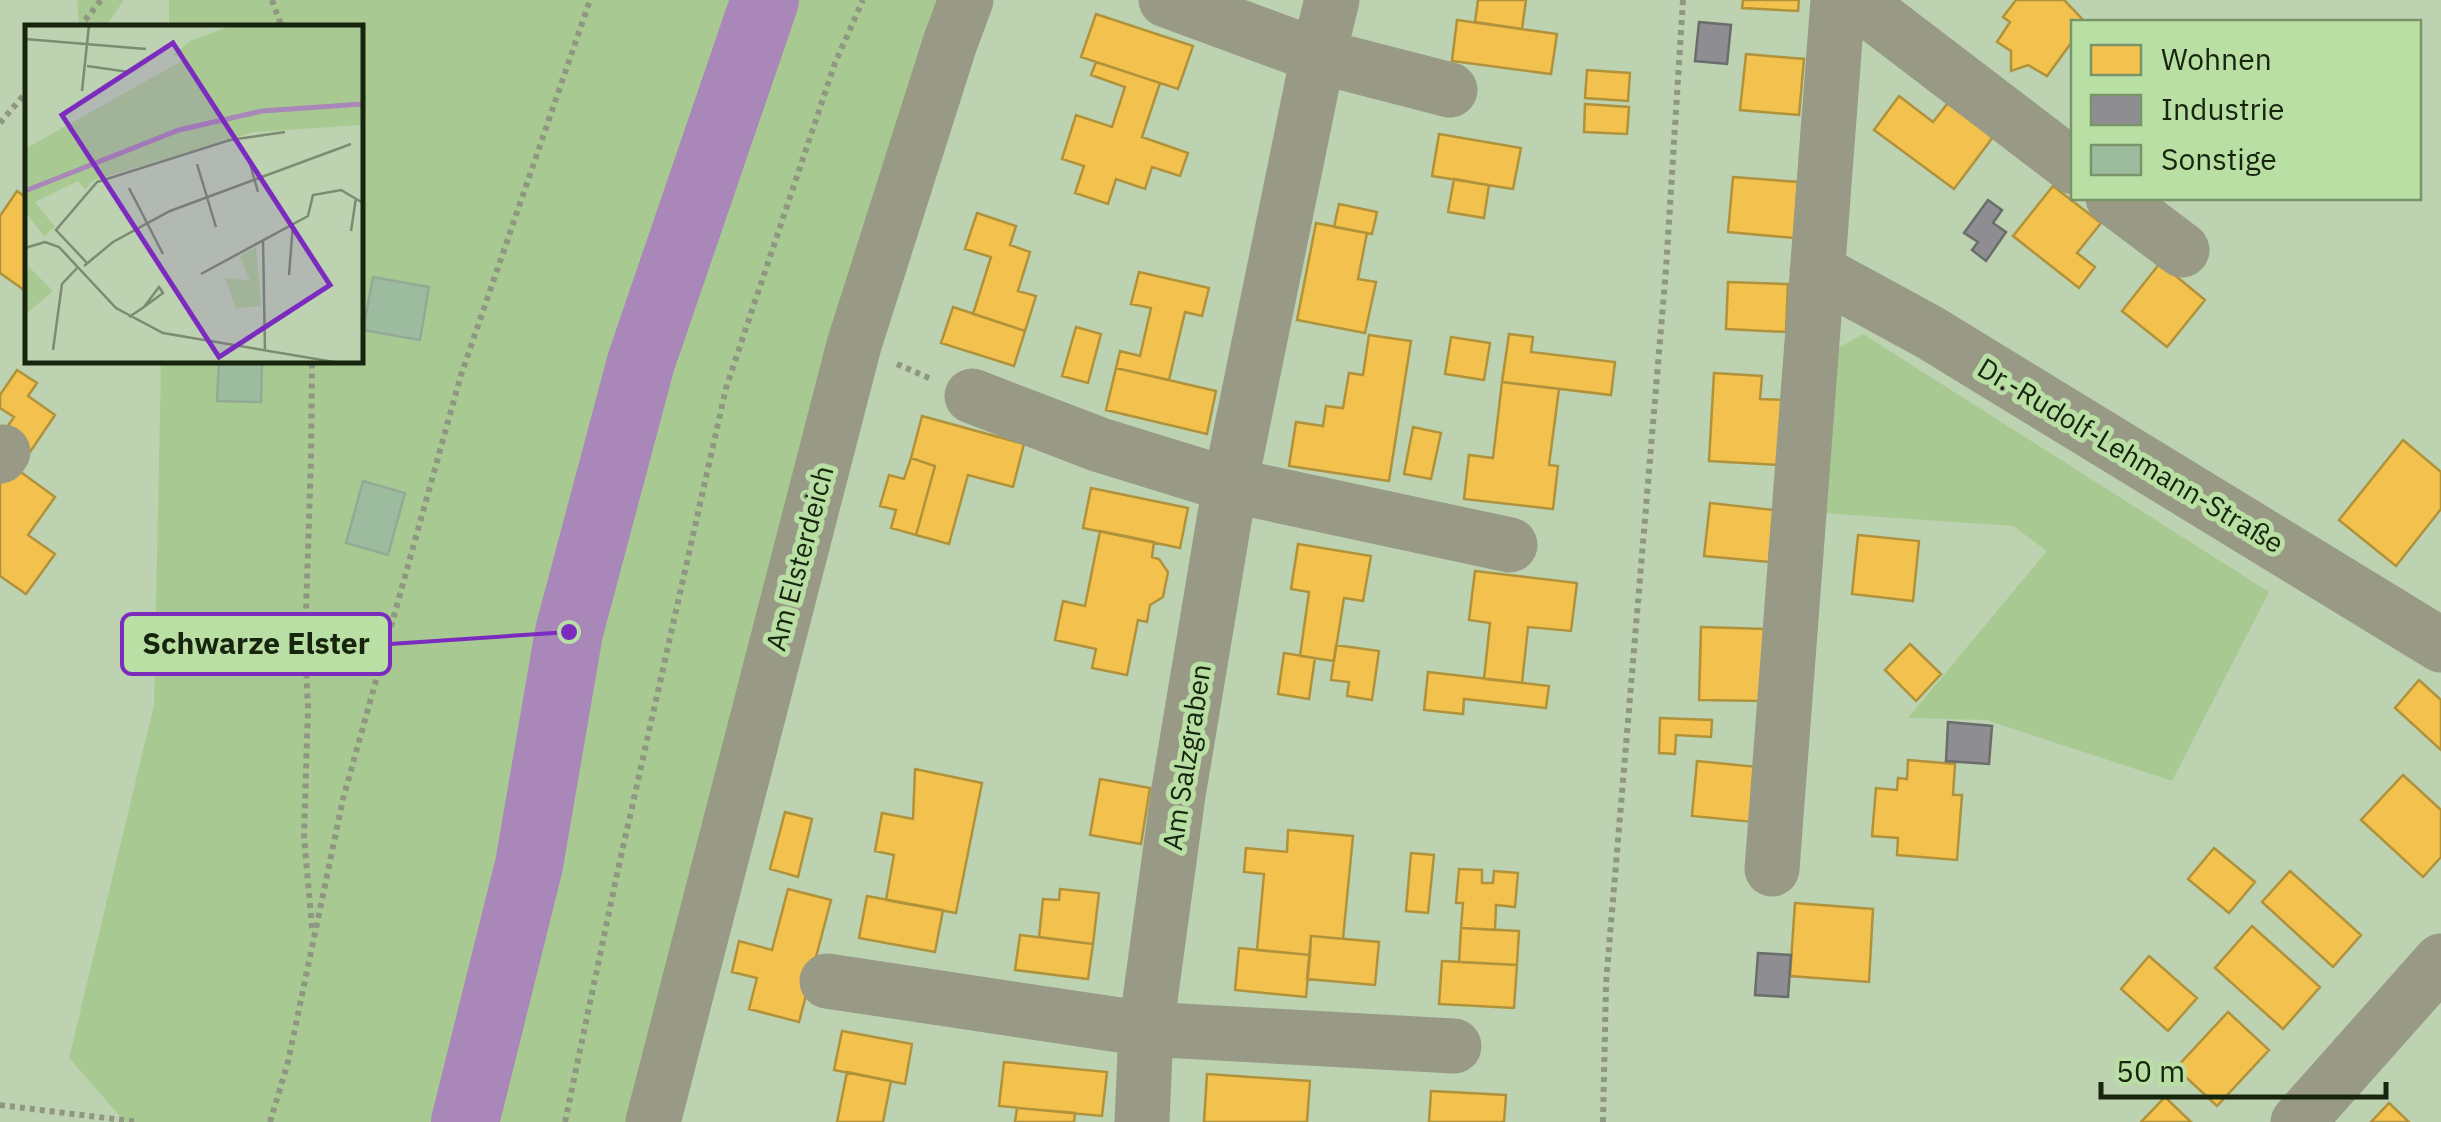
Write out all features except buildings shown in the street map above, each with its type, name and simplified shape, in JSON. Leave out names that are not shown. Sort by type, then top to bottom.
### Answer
[{"type":"street","name":"Am Elsterdeich","points":[[654,1122],[854,345],[966,0]]},
{"type":"street","points":[[1166,0],[1318,56],[1450,90]]},
{"type":"street","name":"Am Salzgraben","points":[[1142,1122],[1146,1029],[1178,795],[1230,485],[1332,0]]},
{"type":"street","points":[[1772,869],[1838,0]]},
{"type":"street","points":[[1856,0],[2071,165]]},
{"type":"street","points":[[2116,200],[2182,250]]},
{"type":"street","name":"Dr.-Rudolf-Lehmann-Straße","points":[[1818,271],[1930,332],[2441,645]]},
{"type":"street","points":[[972,396],[1100,445],[1230,485],[1510,545]]},
{"type":"street","points":[[2298,1122],[2441,960]]},
{"type":"street","points":[[826,981],[1146,1029],[1454,1046]]},
{"type":"path","points":[[81,25],[101,0]]},
{"type":"path","points":[[272,0],[281,25]]},
{"type":"path","points":[[270,1122],[288,1062],[343,799],[461,375],[590,0]]},
{"type":"path","points":[[565,1122],[726,388],[836,63],[863,0]]},
{"type":"path","points":[[1604,1122],[1606,983],[1666,269],[1683,0]]},
{"type":"path","points":[[0,123],[25,94]]},
{"type":"path","points":[[854,345],[972,396]]},
{"type":"path","points":[[312,362],[304,836],[312,939]]},
{"type":"path","points":[[0,1105],[140,1122]]},
{"type":"green space","points":[[77,0],[124,0],[106,25],[79,25]]},
{"type":"green space","points":[[169,0],[950,0],[820,379],[626,1122],[125,1122],[69,1058],[154,705],[161,362],[362,362],[362,25],[169,25]]},
{"type":"green space","points":[[1863,334],[2269,592],[2172,781],[1986,720],[1908,718],[2047,551],[2013,526],[1822,513],[1833,351]]},
{"type":"waterway","points":[[465,1122],[529,865],[569,632],[641,362],[765,0]]},
{"type":"place","name":"Schwarze Elster","points":[[569,632]]}]
